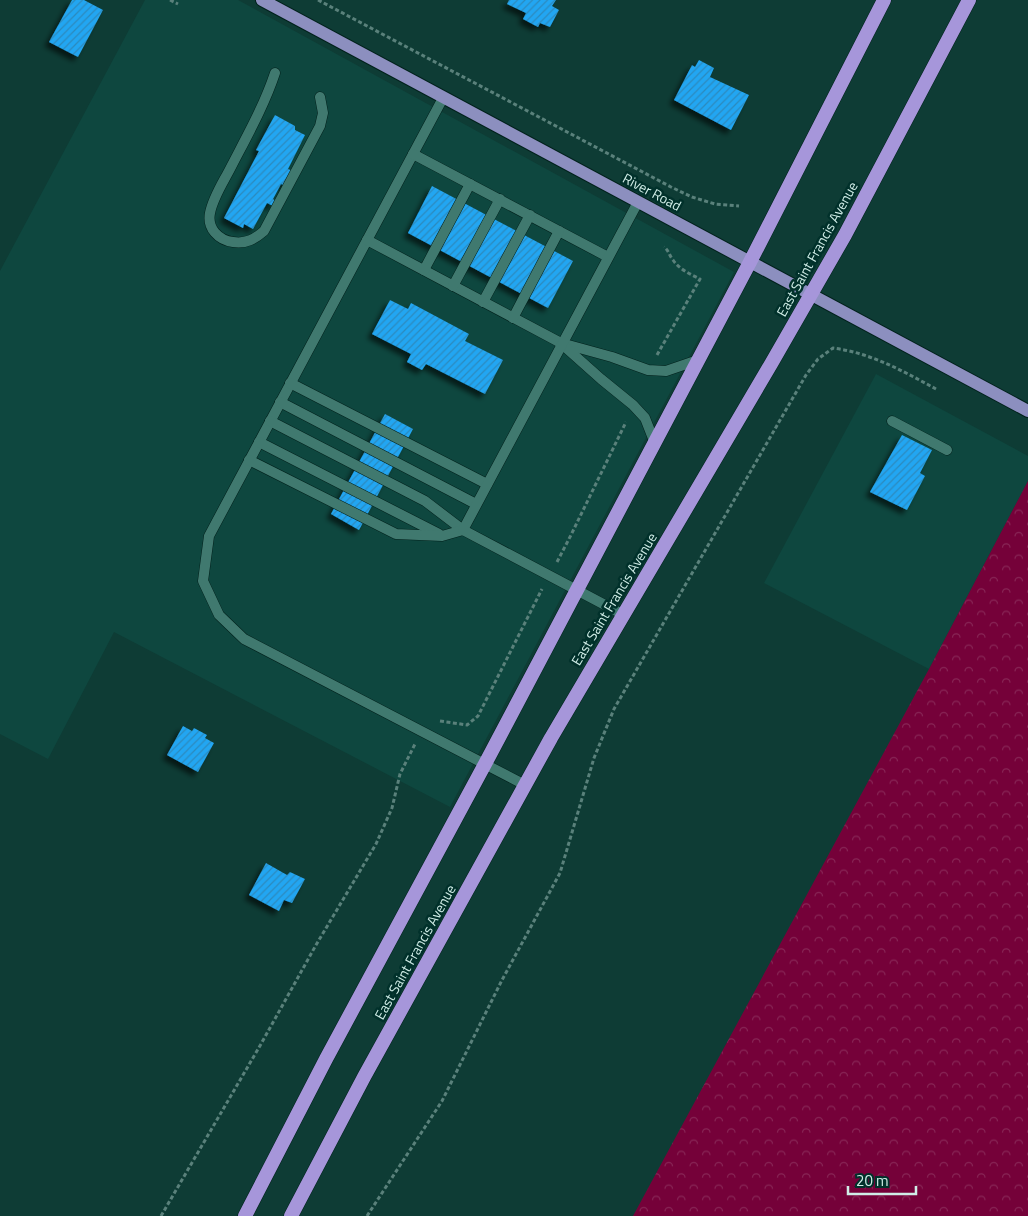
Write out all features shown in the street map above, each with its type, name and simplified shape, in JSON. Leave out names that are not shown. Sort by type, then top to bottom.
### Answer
[{"type":"highway","name":"East Saint Francis Avenue","points":[[245,1216],[750,262],[884,0]]},
{"type":"highway","name":"East Saint Francis Avenue","points":[[291,1216],[364,1077],[525,785],[845,235],[969,0]]},
{"type":"main road","name":"River Road","points":[[262,0],[1028,411]]},
{"type":"lane","points":[[275,73],[266,101],[217,193],[210,213],[210,227],[218,236],[232,242],[243,242],[254,240],[264,231],[320,126],[323,113],[320,97]]},
{"type":"lane","points":[[443,98],[209,536],[204,581],[219,615],[244,639],[525,785]]},
{"type":"lane","points":[[413,154],[608,257]]},
{"type":"lane","points":[[424,270],[470,184]]},
{"type":"lane","points":[[453,286],[500,199]]},
{"type":"lane","points":[[249,460],[396,534],[442,536],[463,530],[561,343],[638,202]]},
{"type":"lane","points":[[483,302],[530,215]]},
{"type":"lane","points":[[513,318],[559,231]]},
{"type":"lane","points":[[367,240],[561,343],[612,357],[648,370],[666,371],[698,360]]},
{"type":"lane","points":[[561,343],[600,379],[633,405],[644,418],[654,441]]},
{"type":"lane","points":[[290,383],[487,484]]},
{"type":"lane","points":[[280,402],[476,504]]},
{"type":"lane","points":[[270,421],[425,501],[463,530],[624,615]]},
{"type":"lane","points":[[892,421],[947,450]]},
{"type":"lane","points":[[259,442],[442,536]]},
{"type":"path","points":[[170,0],[178,4]]},
{"type":"path","points":[[318,0],[671,187],[692,197],[715,204],[739,206]]},
{"type":"path","points":[[648,370],[700,279],[679,266],[664,247]]},
{"type":"path","points":[[367,1216],[442,1101],[502,980],[560,873],[594,758],[614,710],[806,375],[818,359],[833,348],[853,351],[892,365],[936,389]]},
{"type":"path","points":[[161,1216],[376,844],[392,808],[400,774],[422,730],[436,721],[467,725],[478,716],[549,576],[572,535],[620,438],[633,405]]},
{"type":"shaded area","points":[[145,0],[238,0],[734,272],[450,807],[114,632],[48,759],[0,734],[0,271]]},
{"type":"shaded area","points":[[876,374],[1028,456],[1028,481],[929,669],[764,583]]},
{"type":"green space","points":[[1028,481],[1028,1216],[633,1216],[929,669]]},
{"type":"building","points":[[72,0],[84,0],[103,10],[78,57],[49,42]]},
{"type":"building","points":[[509,0],[556,0],[552,6],[559,10],[550,27],[540,23],[538,27],[523,19],[526,13],[507,4]]},
{"type":"building","points":[[699,60],[714,68],[710,77],[749,95],[731,130],[674,100],[692,65],[695,67]]},
{"type":"building","points":[[275,115],[295,126],[295,130],[305,135],[288,169],[293,171],[285,186],[281,184],[273,199],[276,201],[273,206],[267,203],[253,229],[244,224],[243,228],[224,218],[259,151],[256,150]]},
{"type":"building","points":[[432,186],[573,261],[548,308],[408,233]]},
{"type":"building","points":[[390,300],[408,309],[411,303],[469,334],[465,341],[503,360],[485,394],[426,364],[422,370],[407,362],[411,354],[372,334]]},
{"type":"building","points":[[385,414],[413,429],[359,530],[331,514]]},
{"type":"building","points":[[902,435],[932,450],[920,473],[925,476],[907,510],[870,492]]},
{"type":"building","points":[[183,726],[192,731],[194,728],[207,735],[205,738],[214,743],[198,772],[167,755]]},
{"type":"building","points":[[266,863],[287,875],[290,872],[305,879],[292,903],[284,900],[279,911],[249,895]]}]
